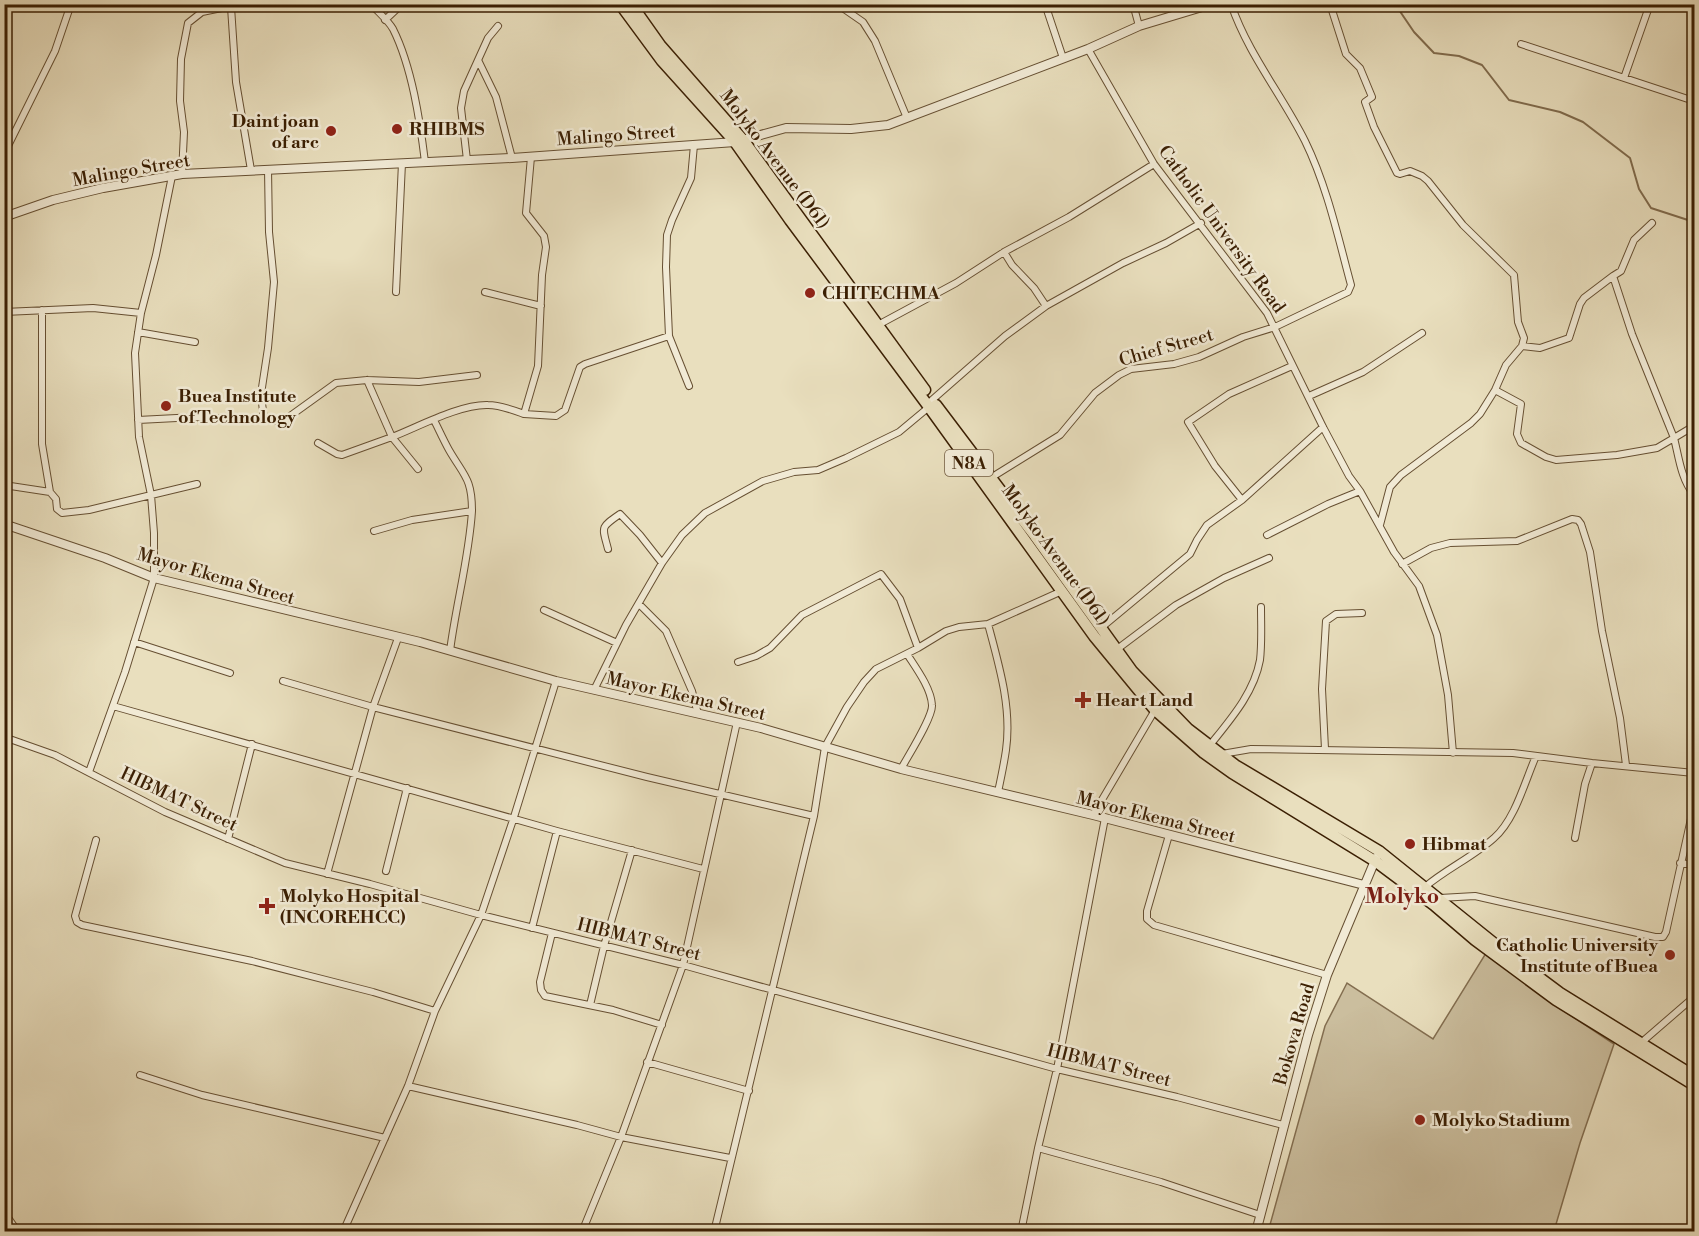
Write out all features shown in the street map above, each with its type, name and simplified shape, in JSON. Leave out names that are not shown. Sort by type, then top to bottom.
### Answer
[{"type":"highway","name":"Molyko Avenue (D61)","points":[[620,4],[662,61],[740,141],[840,289],[931,404],[1116,650],[1160,701],[1188,729],[1221,754],[1377,856]]},
{"type":"highway","name":"Molyko Avenue (D61)","points":[[631,4],[660,45],[740,141],[878,325],[931,404]]},
{"type":"highway","name":"Molyko Avenue (D61)","points":[[988,481],[1109,656],[1155,710],[1204,753],[1232,773],[1377,856]]},
{"type":"highway","name":"N8A","points":[[1377,856],[1425,887],[1501,949],[1560,993],[1695,1076]]},
{"type":"highway","name":"N8A","points":[[1377,856],[1475,940],[1556,1000],[1695,1085]]},
{"type":"street","points":[[4,154],[55,51],[72,4]]},
{"type":"street","points":[[182,174],[184,132],[180,101],[181,59],[188,23],[202,12],[231,8],[241,4]]},
{"type":"street","points":[[371,4],[392,28],[408,74],[420,125],[425,162]]},
{"type":"street","points":[[385,20],[402,4]]},
{"type":"street","points":[[837,4],[863,22],[875,41],[907,118]]},
{"type":"street","points":[[1045,4],[1063,58]]},
{"type":"street","points":[[1133,4],[1139,26]]},
{"type":"street","name":"Malingo Street","points":[[4,217],[53,200],[103,188],[182,174],[531,157],[740,141],[786,128],[852,129],[888,125],[1088,49],[1139,26],[1212,4]]},
{"type":"street","name":"Chief Street","points":[[988,481],[1060,435],[1095,393],[1119,375],[1131,369],[1174,364],[1198,357],[1243,337],[1275,327],[1348,292],[1351,285],[1337,234],[1307,145],[1263,71],[1231,4]]},
{"type":"street","points":[[1330,4],[1346,54],[1360,68],[1372,97],[1365,102],[1374,127],[1397,172],[1400,174],[1410,171],[1422,176],[1463,225],[1514,275],[1518,322],[1524,338],[1522,345],[1506,365],[1495,390],[1480,414],[1401,475],[1390,487],[1380,525]]},
{"type":"street","points":[[1624,78],[1650,4]]},
{"type":"street","points":[[231,8],[236,82],[251,170]]},
{"type":"street","points":[[467,160],[462,108],[464,91],[481,50],[498,26]]},
{"type":"street","points":[[1521,44],[1695,101]]},
{"type":"street","name":"Catholic University Road","points":[[1088,49],[1154,164],[1201,223],[1275,327],[1292,366],[1349,476],[1402,564],[1423,594],[1437,635],[1450,707],[1453,753]]},
{"type":"street","points":[[478,60],[496,97],[512,158]]},
{"type":"street","points":[[689,386],[669,336],[666,267],[667,235],[691,178],[694,145]]},
{"type":"street","points":[[524,414],[538,366],[540,306],[546,242],[526,213],[531,157]]},
{"type":"street","points":[[396,292],[402,163]]},
{"type":"street","points":[[878,325],[956,283],[1004,252],[1069,217],[1154,164]]},
{"type":"street","points":[[264,420],[261,393],[274,282],[269,232],[268,169]]},
{"type":"street","points":[[89,772],[114,706],[154,578],[155,542],[151,495],[139,437],[135,353],[141,313],[156,255],[172,176]]},
{"type":"street","points":[[594,690],[617,643],[662,563],[689,527],[705,513],[763,481],[794,472],[818,470],[899,432],[1005,336],[1046,306],[1201,223]]},
{"type":"street","points":[[1522,345],[1540,348],[1569,338],[1584,298],[1621,271],[1634,240],[1652,223]]},
{"type":"street","points":[[1004,252],[1046,306]]},
{"type":"street","points":[[1613,276],[1632,334],[1674,438],[1682,474],[1695,495]]},
{"type":"street","points":[[485,292],[540,306]]},
{"type":"street","points":[[4,312],[93,308],[141,313]]},
{"type":"street","points":[[42,310],[42,444],[50,492],[56,498],[57,509],[62,513],[89,510],[197,484]]},
{"type":"street","points":[[138,332],[195,342]]},
{"type":"street","points":[[1309,396],[1363,372],[1422,333]]},
{"type":"street","points":[[318,443],[342,455],[463,408],[482,405],[496,405],[524,414],[556,416],[565,410],[580,368],[585,364],[669,336]]},
{"type":"street","points":[[1242,500],[1215,466],[1188,422],[1229,394],[1292,366]]},
{"type":"street","points":[[138,420],[196,417],[281,421],[336,383],[367,380],[419,382],[477,375]]},
{"type":"street","points":[[367,380],[392,437],[418,468]]},
{"type":"street","points":[[1495,390],[1521,404],[1517,434],[1521,443],[1556,460],[1617,455],[1657,448],[1695,426]]},
{"type":"street","points":[[434,420],[450,451],[465,473],[472,494],[468,553],[450,651]]},
{"type":"street","points":[[1101,628],[1190,554],[1207,525],[1242,500],[1323,427]]},
{"type":"street","points":[[4,485],[50,492]]},
{"type":"street","points":[[1267,535],[1328,504],[1360,491]]},
{"type":"street","points":[[374,531],[412,520],[472,511]]},
{"type":"street","points":[[608,549],[604,525],[620,514],[662,563]]},
{"type":"street","points":[[1402,564],[1431,548],[1450,543],[1517,541],[1572,519],[1578,520],[1590,552],[1602,631],[1620,718],[1626,765]]},
{"type":"street","name":"Mayor Ekema Street","points":[[4,524],[105,558],[154,578],[450,651],[556,681],[737,722],[901,769],[1105,818],[1364,885]]},
{"type":"street","points":[[1116,650],[1176,605],[1224,578],[1269,558]]},
{"type":"street","points":[[738,662],[770,648],[802,615],[881,574],[900,599],[918,648]]},
{"type":"street","points":[[714,1232],[814,816],[825,747],[837,723],[864,682],[876,669],[946,631],[959,627],[988,624],[1062,591]]},
{"type":"street","points":[[639,604],[666,631],[692,691],[698,714]]},
{"type":"street","points":[[1210,745],[1240,706],[1254,678],[1259,661],[1262,630],[1261,608]]},
{"type":"street","points":[[544,610],[617,643]]},
{"type":"street","points":[[1324,749],[1322,689],[1326,621],[1336,614],[1362,613]]},
{"type":"street","points":[[988,624],[1001,674],[1007,731],[998,792]]},
{"type":"street","points":[[327,874],[373,707],[398,638]]},
{"type":"street","points":[[134,642],[230,673]]},
{"type":"street","points":[[901,769],[929,718],[932,704],[907,654]]},
{"type":"street","points":[[283,681],[534,749],[814,816]]},
{"type":"street","points":[[344,1232],[408,1086],[435,1011],[481,915],[556,681]]},
{"type":"street","points":[[114,706],[558,831],[703,869]]},
{"type":"street","points":[[1093,815],[1155,710]]},
{"type":"street","points":[[582,1232],[621,1137],[683,965],[737,722]]},
{"type":"street","name":"HIBMAT Street","points":[[4,737],[55,755],[165,812],[285,863],[683,965],[1058,1069],[1177,1096],[1283,1125]]},
{"type":"street","points":[[228,839],[252,744]]},
{"type":"street","points":[[1221,754],[1251,749],[1496,752],[1695,772]]},
{"type":"street","points":[[1425,887],[1498,834],[1518,800],[1536,756]]},
{"type":"street","points":[[1575,838],[1585,783],[1592,763]]},
{"type":"street","points":[[386,871],[407,788]]},
{"type":"street","points":[[1439,898],[1475,896],[1659,938],[1663,937],[1695,805]]},
{"type":"street","points":[[1021,1232],[1038,1148],[1058,1069],[1105,818]]},
{"type":"street","points":[[532,928],[558,831]]},
{"type":"street","points":[[1169,835],[1147,911],[1147,919],[1154,925],[1327,975]]},
{"type":"street","points":[[96,840],[75,916],[82,925],[252,961],[373,992],[435,1011]]},
{"type":"street","points":[[591,1005],[604,946],[632,850]]},
{"type":"street","name":"Bokova Road","points":[[1256,1232],[1283,1125],[1327,975],[1377,856]]},
{"type":"street","points":[[1680,863],[1695,865]]},
{"type":"street","points":[[552,933],[540,982],[545,996],[591,1005],[662,1025]]},
{"type":"street","points":[[1642,1042],[1695,997]]},
{"type":"street","points":[[647,1062],[749,1091]]},
{"type":"street","points":[[140,1075],[202,1095],[385,1138]]},
{"type":"street","points":[[408,1086],[621,1137],[730,1158]]},
{"type":"street","points":[[1038,1148],[1161,1182],[1260,1215]]},
{"type":"street","points":[[4,1212],[18,1232]]},
{"type":"shaded area","name":"Molyko Stadium","points":[[1486,953],[1552,1003],[1614,1044],[1580,1143],[1554,1231],[1268,1232],[1325,1026],[1347,983],[1433,1039]]},
{"type":"waterway","points":[[1395,4],[1414,32],[1434,53],[1459,56],[1482,65],[1509,100],[1560,112],[1583,122],[1630,158],[1639,189],[1651,208],[1694,222]]},
{"type":"place","name":"RHIBMS","points":[[397,129]]},
{"type":"place","name":"Daint joan of arc","points":[[331,131]]},
{"type":"place","name":"CHITECHMA","points":[[810,293]]},
{"type":"place","name":"Buea Institute of Technology","points":[[166,406]]},
{"type":"place","name":"Heart Land","points":[[1083,700]]},
{"type":"place","name":"Hibmat","points":[[1410,844]]},
{"type":"place","name":"Molyko Hospital (INCOREHCC)","points":[[267,906]]},
{"type":"place","name":"Catholic University Institute of Buea","points":[[1670,955]]},
{"type":"place","name":"Molyko Stadium","points":[[1420,1120]]},
{"type":"district","name":"Molyko","points":[[1402,896]]}]
